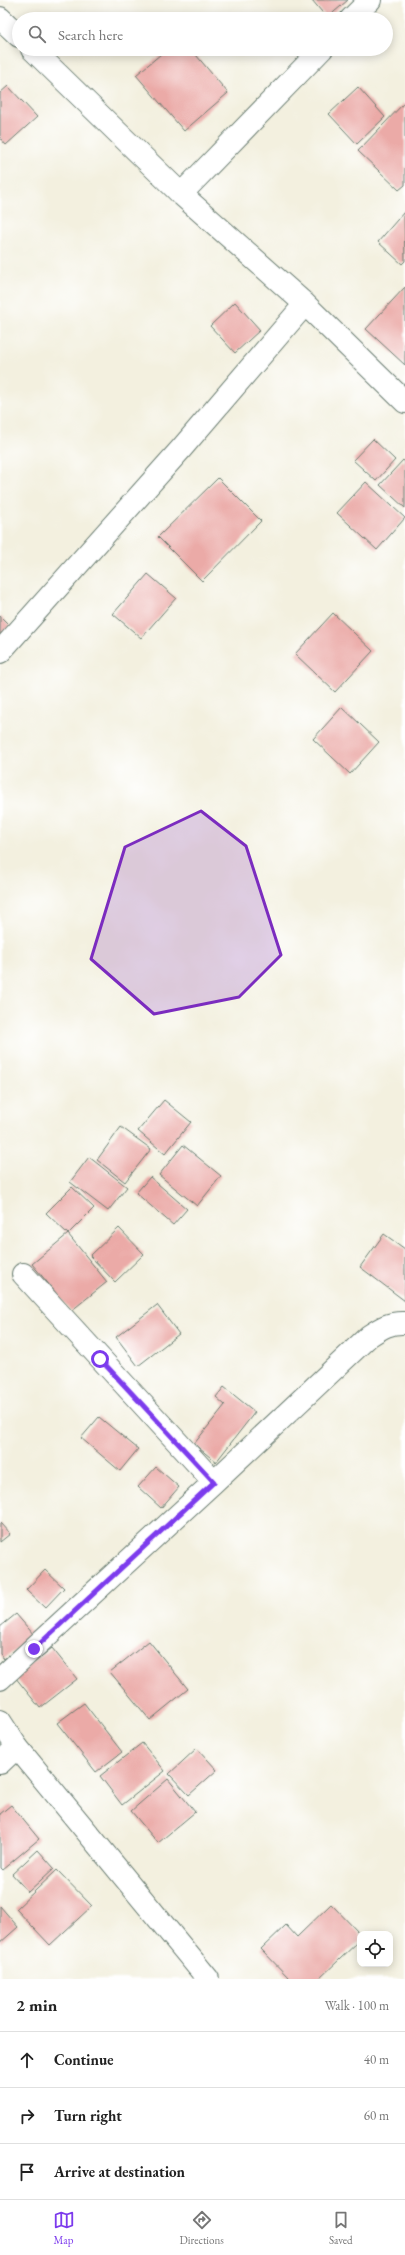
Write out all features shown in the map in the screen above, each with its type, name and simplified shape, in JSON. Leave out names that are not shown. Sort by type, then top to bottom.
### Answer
[{"type":"street","points":[[358,12],[370,0]]},
{"type":"street","points":[[0,18],[12,29]]},
{"type":"street","points":[[39,56],[181,194],[305,304],[405,402]]},
{"type":"street","points":[[181,194],[315,56]]},
{"type":"street","points":[[0,652],[181,449],[305,304]]},
{"type":"street","points":[[23,1274],[214,1482]]},
{"type":"street","points":[[0,1679],[214,1482],[369,1336],[384,1326],[396,1322],[405,1323]]},
{"type":"street","points":[[0,1721],[17,1747],[208,1979]]},
{"type":"street","points":[[0,1763],[17,1747]]},
{"type":"highlighted area","points":[[201,811],[246,846],[281,955],[239,997],[154,1014],[91,959],[125,847]]},
{"type":"building","points":[[312,0],[348,0],[334,12],[322,12]]},
{"type":"building","points":[[159,56],[197,56],[228,93],[184,131],[136,75]]},
{"type":"building","points":[[8,86],[37,117],[6,145],[0,138],[0,93]]},
{"type":"building","points":[[358,87],[385,117],[357,144],[329,114]]},
{"type":"building","points":[[405,102],[405,185],[399,190],[358,151]]},
{"type":"building","points":[[404,212],[405,261],[402,264],[378,242]]},
{"type":"building","points":[[405,287],[405,365],[366,329]]},
{"type":"building","points":[[235,302],[260,330],[235,353],[210,326]]},
{"type":"building","points":[[373,439],[395,460],[376,481],[353,460]]},
{"type":"building","points":[[403,460],[405,462],[405,508],[380,485]]},
{"type":"building","points":[[218,478],[261,521],[202,581],[158,537]]},
{"type":"building","points":[[366,482],[405,518],[377,550],[337,513]]},
{"type":"building","points":[[148,574],[176,598],[141,638],[113,614]]},
{"type":"building","points":[[333,613],[373,651],[335,692],[295,654]]},
{"type":"building","points":[[0,616],[10,626],[0,635]]},
{"type":"building","points":[[342,707],[379,742],[350,774],[313,739]]},
{"type":"building","points":[[164,1100],[191,1122],[165,1154],[138,1131]]},
{"type":"building","points":[[121,1127],[151,1149],[125,1182],[97,1160]]},
{"type":"building","points":[[183,1145],[221,1176],[197,1206],[159,1175]]},
{"type":"building","points":[[89,1157],[127,1187],[108,1211],[70,1182]]},
{"type":"building","points":[[150,1177],[187,1209],[173,1225],[136,1193]]},
{"type":"building","points":[[72,1187],[94,1208],[68,1234],[46,1213]]},
{"type":"building","points":[[119,1228],[144,1254],[115,1282],[90,1256]]},
{"type":"building","points":[[68,1234],[107,1282],[71,1311],[32,1264]]},
{"type":"building","points":[[384,1234],[405,1249],[405,1301],[360,1267]]},
{"type":"building","points":[[157,1305],[179,1334],[138,1366],[116,1337]]},
{"type":"building","points":[[224,1387],[255,1412],[216,1462],[194,1444],[225,1405],[216,1397]]},
{"type":"building","points":[[99,1417],[138,1449],[120,1471],[81,1438]]},
{"type":"building","points":[[156,1467],[179,1487],[161,1508],[138,1487]]},
{"type":"building","points":[[0,1523],[10,1534],[0,1542]]},
{"type":"building","points":[[45,1570],[64,1588],[45,1608],[26,1590]]},
{"type":"building","points":[[16,1614],[34,1635],[4,1659],[0,1654],[0,1627]]},
{"type":"building","points":[[149,1641],[188,1689],[150,1720],[110,1672]]},
{"type":"building","points":[[52,1648],[77,1679],[40,1708],[15,1677]]},
{"type":"building","points":[[84,1703],[122,1752],[96,1772],[57,1723]]},
{"type":"building","points":[[142,1743],[165,1771],[122,1805],[100,1776]]},
{"type":"building","points":[[197,1748],[217,1770],[189,1795],[169,1774]]},
{"type":"building","points":[[168,1779],[195,1812],[158,1843],[131,1811]]},
{"type":"building","points":[[11,1805],[39,1839],[2,1870],[0,1868],[0,1814]]},
{"type":"building","points":[[38,1850],[54,1868],[28,1892],[12,1874]]},
{"type":"building","points":[[57,1870],[92,1906],[50,1945],[16,1909]]},
{"type":"building","points":[[331,1904],[357,1931],[357,1943],[319,1979],[290,1979],[261,1949],[286,1925],[297,1937]]},
{"type":"building","points":[[0,1906],[18,1927],[0,1943]]},
{"type":"route","points":[[34,1649],[214,1482],[100,1359]]}]
